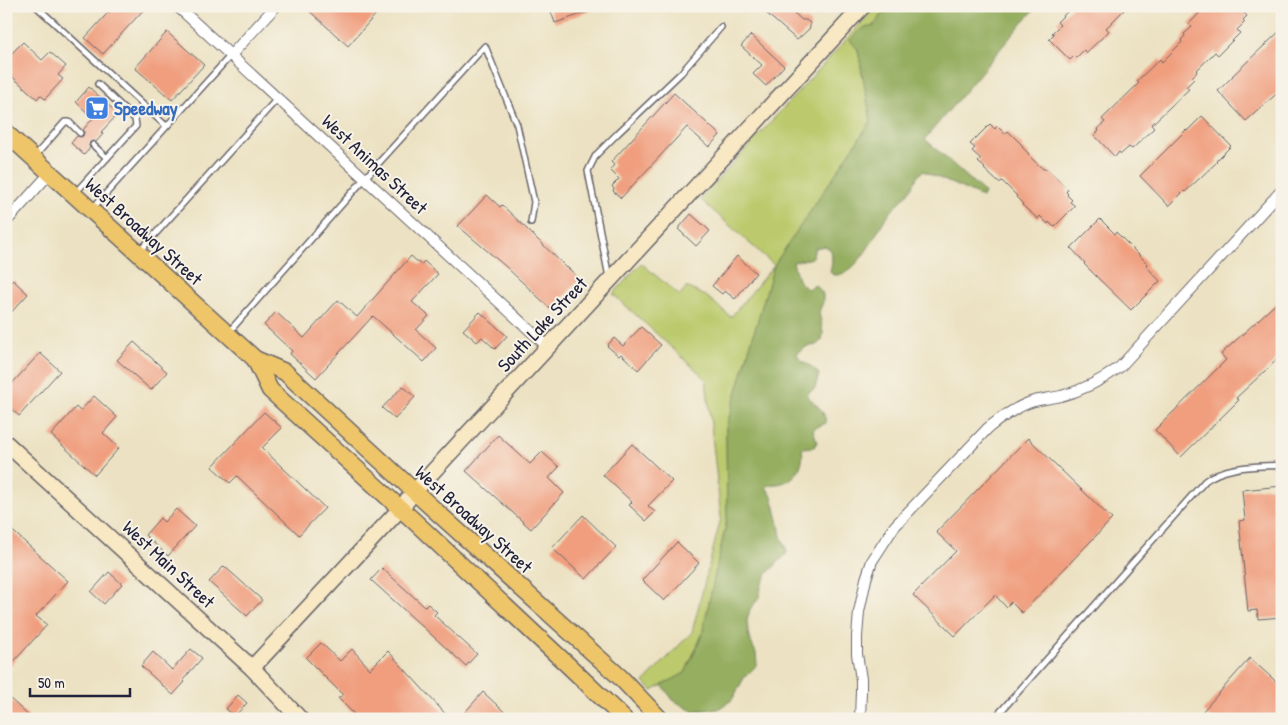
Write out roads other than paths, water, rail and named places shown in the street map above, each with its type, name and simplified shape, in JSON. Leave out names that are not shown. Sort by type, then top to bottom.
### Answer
[{"type":"main road","name":"South Lake Street","points":[[252,668],[863,6]]},
{"type":"main road","name":"West Broadway Street","points":[[6,133],[255,359],[286,372],[414,492],[620,678],[660,719]]},
{"type":"main road","name":"West Broadway Street","points":[[255,359],[270,390],[400,508],[624,719]]},
{"type":"main road","name":"West Main Street","points":[[6,443],[252,668],[300,719]]},
{"type":"street","name":"West Animas Street","points":[[177,6],[548,347]]},
{"type":"street","points":[[230,55],[276,6]]},
{"type":"street","points":[[6,222],[50,173]]},
{"type":"street","points":[[860,719],[861,691],[857,645],[859,612],[872,561],[894,527],[988,428],[1003,416],[1018,407],[1034,401],[1062,396],[1090,387],[1120,367],[1282,190]]},
{"type":"lane","points":[[36,6],[166,126]]},
{"type":"lane","points":[[610,280],[588,171],[596,155],[681,74],[721,27]]},
{"type":"lane","points":[[227,334],[485,46],[518,125],[534,202],[531,222]]},
{"type":"lane","points":[[91,210],[230,55]]},
{"type":"lane","points":[[74,194],[136,126],[135,119],[98,84]]},
{"type":"lane","points":[[138,253],[278,98]]},
{"type":"lane","points":[[34,158],[66,122],[69,122],[80,133]]},
{"type":"lane","points":[[93,145],[107,158]]},
{"type":"lane","points":[[994,719],[1205,481],[1219,472],[1282,465]]},
{"type":"place","name":"Speedway","points":[[97,108]]}]
